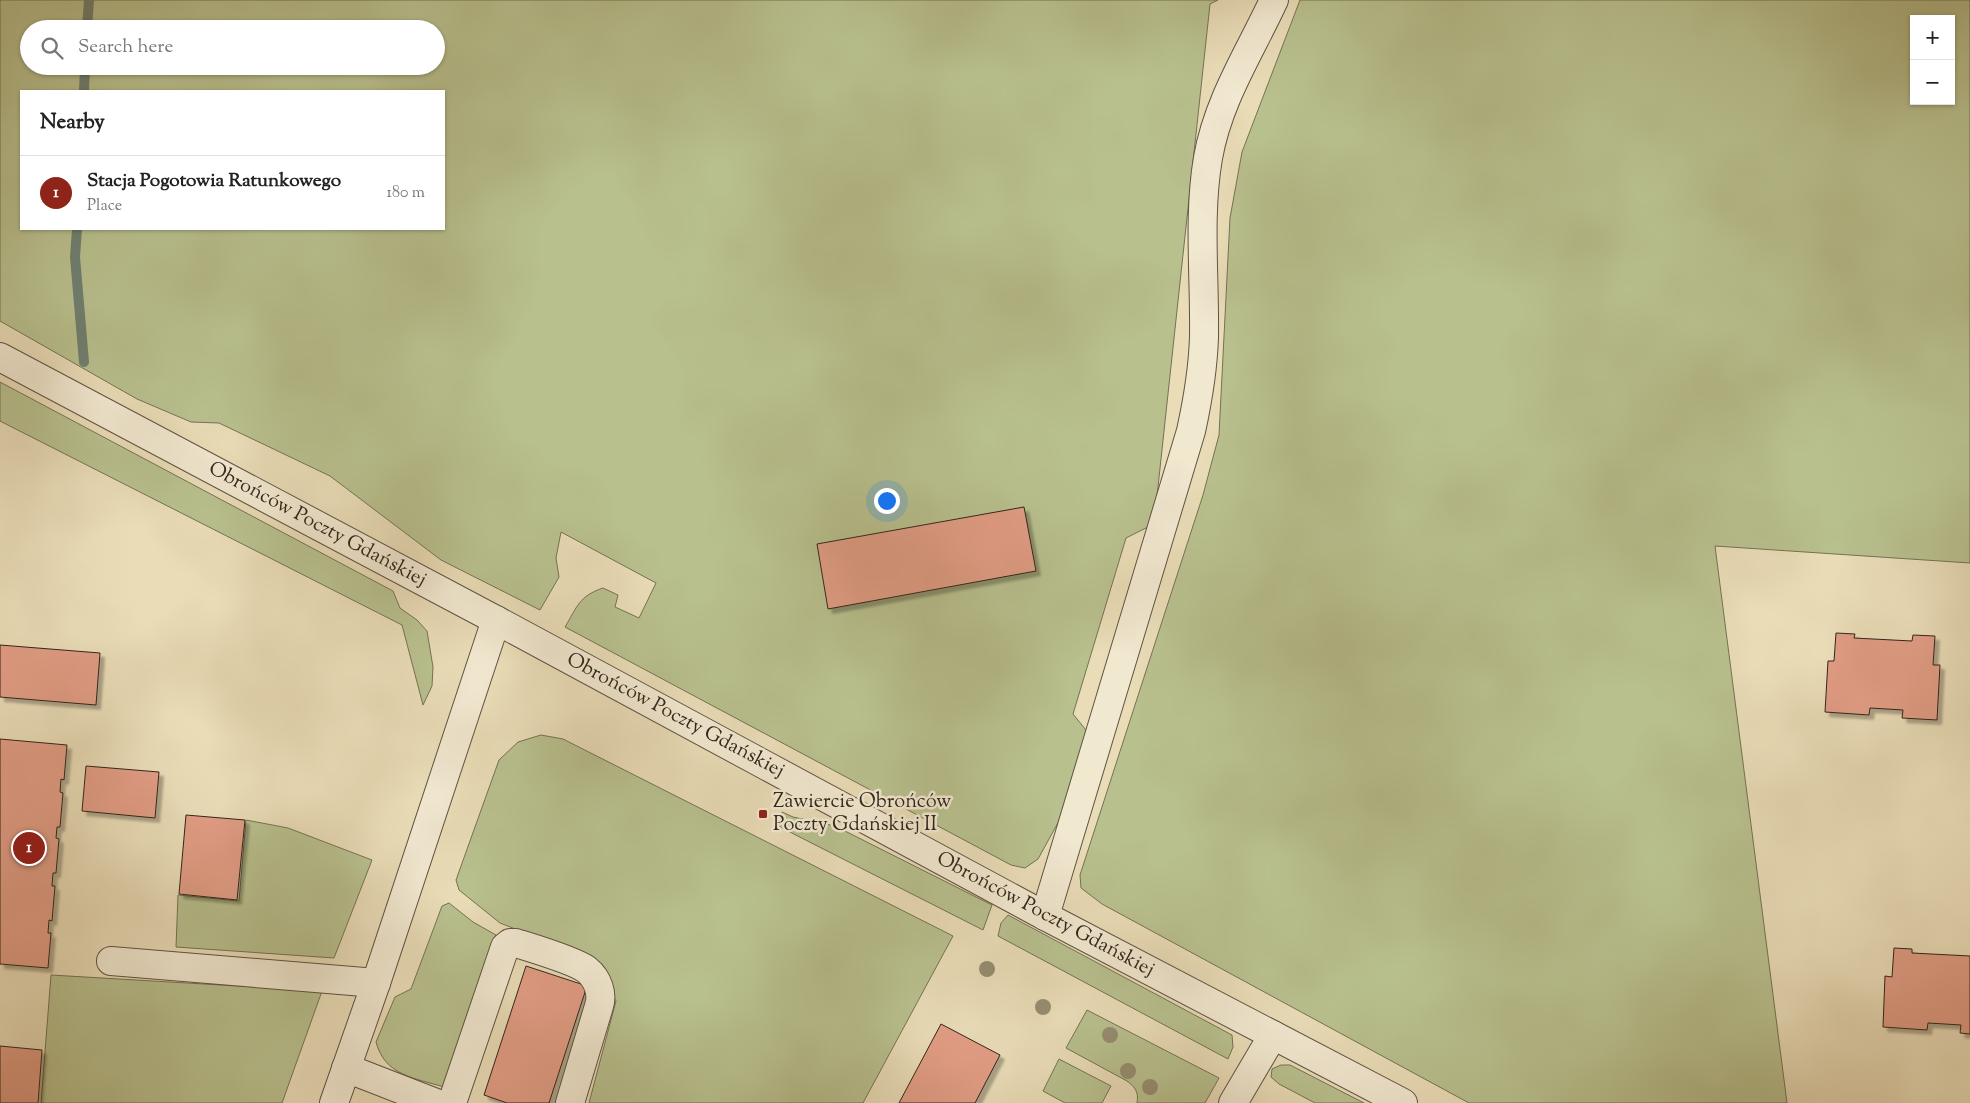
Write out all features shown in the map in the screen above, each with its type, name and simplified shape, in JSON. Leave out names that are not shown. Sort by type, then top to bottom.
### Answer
[{"type":"street","points":[[1046,916],[1191,431],[1201,384],[1203,347],[1203,216],[1208,157],[1224,100],[1274,0]]},
{"type":"street","name":"Obrońców Poczty Gdańskiej","points":[[0,357],[496,620],[1046,916],[1403,1103]]},
{"type":"street","points":[[334,1103],[496,620]]},
{"type":"street","points":[[452,1103],[505,947],[510,943],[516,943],[581,967],[594,978],[600,991],[600,1006],[570,1103]]},
{"type":"street","points":[[111,961],[376,982]]},
{"type":"street","points":[[1233,1103],[1273,1035]]},
{"type":"street","points":[[346,1068],[436,1103]]},
{"type":"green space","points":[[0,0],[1218,0],[1210,4],[1154,524],[1126,538],[1073,714],[1090,735],[1065,810],[1038,859],[1025,868],[1011,865],[565,627],[580,603],[595,591],[603,588],[618,595],[615,607],[639,618],[656,583],[561,532],[556,558],[559,577],[540,610],[441,560],[330,476],[219,423],[191,422],[137,399],[0,321]]},
{"type":"green space","points":[[1300,0],[1970,0],[1970,563],[1715,546],[1787,1103],[1469,1103],[1102,904],[1081,888],[1080,875],[1203,495],[1219,435],[1230,218],[1242,152]]},
{"type":"green space","points":[[0,382],[393,591],[400,608],[417,620],[427,631],[433,667],[432,686],[423,705],[402,625],[0,421]]},
{"type":"green space","points":[[541,735],[563,739],[953,936],[863,1103],[589,1103],[616,1001],[592,959],[500,923],[459,890],[456,880],[499,760],[518,742]]},
{"type":"green space","points":[[782,812],[793,817],[835,826],[992,905],[983,930],[776,825]]},
{"type":"green space","points":[[246,820],[288,828],[372,860],[334,958],[176,947],[178,895],[239,901]]},
{"type":"green space","points":[[449,903],[473,922],[496,935],[444,1087],[412,1078],[394,1069],[380,1053],[376,1042],[395,997],[411,989],[442,906]]},
{"type":"green space","points":[[1008,915],[1232,1035],[1233,1047],[1228,1059],[998,936],[1001,923]]},
{"type":"green space","points":[[51,975],[322,991],[282,1103],[41,1103]]},
{"type":"green space","points":[[1087,1010],[1219,1078],[1205,1103],[1137,1103],[1136,1090],[1127,1081],[1066,1048]]},
{"type":"green space","points":[[1059,1059],[1111,1086],[1102,1103],[1065,1103],[1043,1091]]},
{"type":"green space","points":[[1281,1065],[1290,1065],[1364,1103],[1315,1103],[1279,1084],[1271,1077],[1272,1069]]},
{"type":"building","points":[[1024,507],[1036,571],[828,609],[817,544]]},
{"type":"building","points":[[1836,633],[1855,634],[1854,638],[1912,641],[1913,635],[1935,636],[1933,665],[1940,665],[1937,720],[1902,718],[1903,710],[1870,708],[1869,715],[1825,712],[1828,661],[1834,661]]},
{"type":"building","points":[[0,645],[100,653],[96,705],[0,697]]},
{"type":"building","points":[[0,739],[67,745],[64,780],[61,779],[60,792],[63,793],[60,827],[57,827],[56,838],[59,839],[56,873],[53,873],[52,886],[55,886],[52,921],[49,920],[48,933],[51,933],[48,968],[0,964]]},
{"type":"building","points":[[86,766],[159,772],[155,818],[82,811]]},
{"type":"building","points":[[186,815],[245,820],[237,900],[179,894]]},
{"type":"building","points":[[1894,948],[1912,949],[1912,953],[1970,956],[1970,1034],[1960,1033],[1961,1025],[1928,1023],[1927,1030],[1883,1027],[1885,976],[1892,977]]},
{"type":"building","points":[[526,966],[587,986],[549,1103],[507,1103],[484,1095]]},
{"type":"building","points":[[941,1024],[1000,1055],[975,1103],[899,1103]]},
{"type":"building","points":[[0,1046],[42,1050],[38,1103],[0,1103]]},
{"type":"waterway","points":[[88,20],[89,0]]},
{"type":"waterway","points":[[84,90],[85,75]]},
{"type":"waterway","points":[[77,230],[75,257],[84,362]]},
{"type":"place","name":"Zawiercie Obrońców Poczty Gdańskiej II","points":[[763,814]]},
{"type":"place","name":"Stacja Pogotowia Ratunkowego","points":[[29,848]]}]
